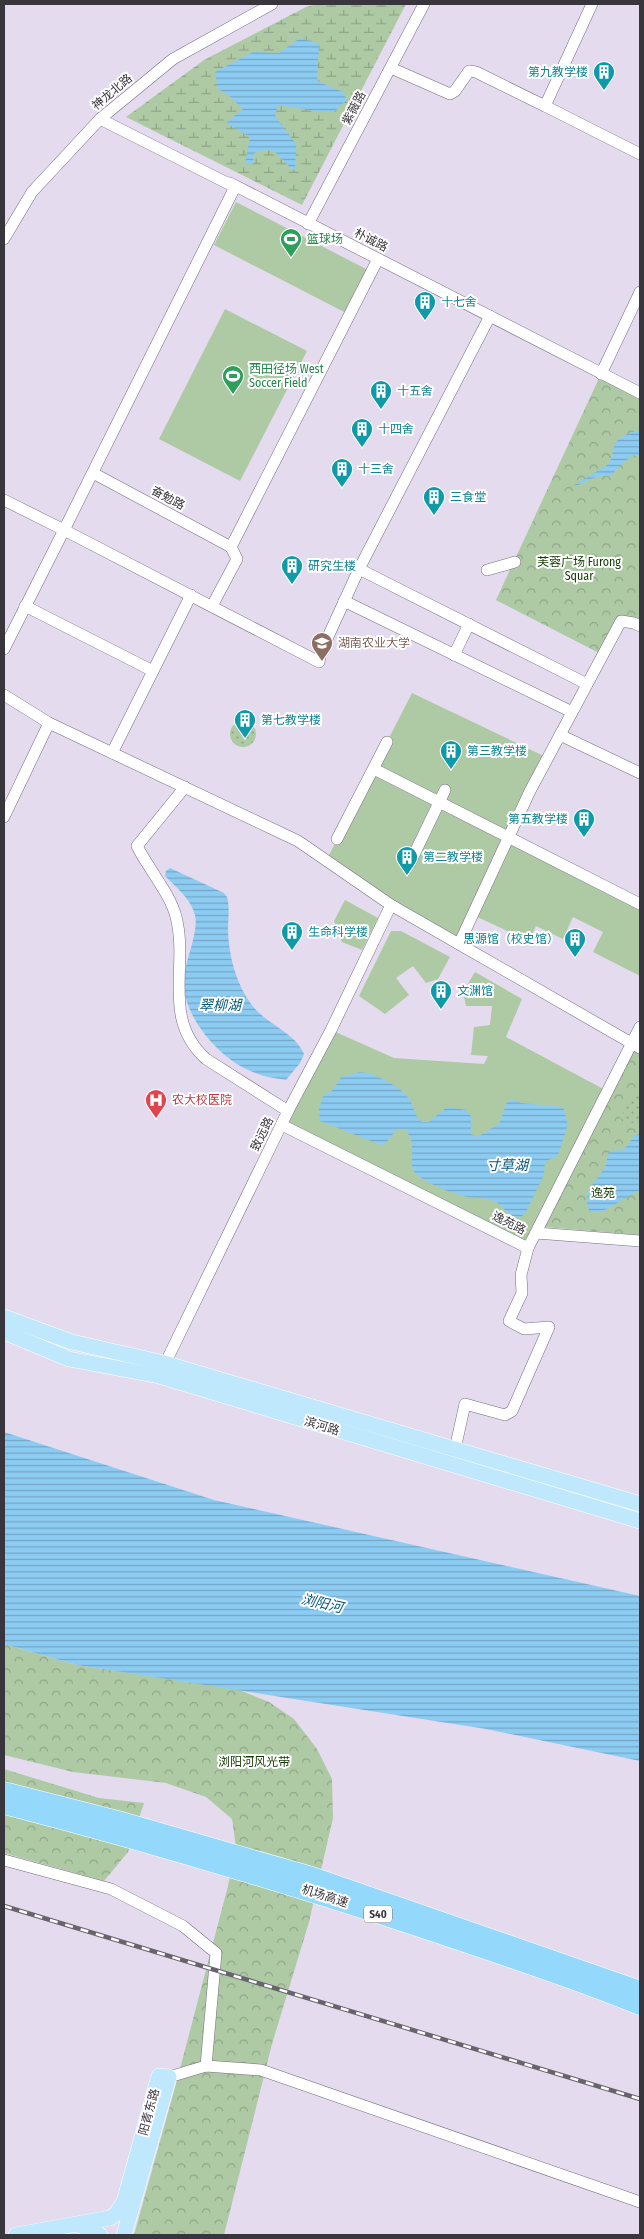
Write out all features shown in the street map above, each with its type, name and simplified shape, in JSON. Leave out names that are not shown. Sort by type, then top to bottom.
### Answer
[{"type":"highway","name":"机场高速","points":[[4,1791],[116,1826],[589,1985],[640,2006]]},
{"type":"highway","name":"机场高速","points":[[4,1805],[116,1826],[312,1876],[640,1990]]},
{"type":"main road","name":"滨河路","points":[[4,1317],[72,1342],[640,1521]]},
{"type":"main road","name":"滨河路","points":[[4,1332],[69,1359],[162,1370],[455,1449],[640,1504]]},
{"type":"main road","name":"阳青东路","points":[[16,2235],[110,2218],[121,2209],[159,2076],[168,2077],[124,2235]]},
{"type":"main road","points":[[76,2225],[100,2235]]},
{"type":"street","name":"神龙北路","points":[[5,235],[32,192],[100,119],[173,58],[272,4]]},
{"type":"street","name":"紫薇路","points":[[308,224],[392,68],[424,4]]},
{"type":"street","points":[[545,106],[592,4]]},
{"type":"street","points":[[392,68],[450,94],[469,71],[476,72],[640,154]]},
{"type":"street","name":"朴诚路","points":[[100,119],[236,187]]},
{"type":"street","name":"朴诚路","points":[[236,187],[230,183],[640,393]]},
{"type":"street","points":[[4,649],[236,187]]},
{"type":"street","points":[[212,606],[237,559],[231,547],[378,259]]},
{"type":"street","points":[[601,374],[640,292]]},
{"type":"street","points":[[4,500],[319,662],[321,652],[359,569],[490,316]]},
{"type":"street","name":"奋勉路","points":[[93,473],[231,547]]},
{"type":"street","points":[[487,570],[515,562]]},
{"type":"street","points":[[359,569],[587,684]]},
{"type":"street","points":[[112,753],[191,595]]},
{"type":"street","points":[[344,601],[572,712]]},
{"type":"street","points":[[25,606],[153,671]]},
{"type":"street","points":[[459,944],[530,791],[621,621],[640,626]]},
{"type":"street","points":[[454,655],[469,624]]},
{"type":"street","points":[[4,696],[49,723],[298,841],[391,905],[636,1046]]},
{"type":"street","points":[[4,817],[49,723]]},
{"type":"street","points":[[560,735],[640,773]]},
{"type":"street","points":[[337,840],[387,742]]},
{"type":"street","points":[[374,769],[510,836],[640,904]]},
{"type":"street","points":[[185,787],[137,846],[145,864],[168,898],[176,915],[180,956],[178,996],[182,1023],[195,1049],[206,1059],[288,1111]]},
{"type":"street","points":[[410,863],[446,790]]},
{"type":"street","name":"致远路","points":[[162,1370],[288,1111],[332,1030],[391,905]]},
{"type":"street","name":"逸苑路","points":[[282,1125],[528,1248],[636,1046],[640,1027]]},
{"type":"street","points":[[536,1233],[640,1241]]},
{"type":"street","points":[[455,1449],[464,1404],[505,1415],[512,1411],[548,1327],[524,1329],[509,1320],[522,1293],[521,1275],[528,1248]]},
{"type":"street","points":[[4,1860],[110,1889],[183,1926],[216,1953],[206,2066]]},
{"type":"street","points":[[168,2077],[206,2066],[261,2070],[640,2202]]},
{"type":"green space","points":[[318,4],[406,4],[302,205],[126,117],[204,60],[306,7]]},
{"type":"green space","name":"篮球场","points":[[236,202],[368,270],[346,313],[214,245]]},
{"type":"green space","name":"西田径场 West Soccer Field","points":[[225,309],[307,351],[240,481],[159,439]]},
{"type":"green space","name":"芙蓉广场 Furong Squar","points":[[601,374],[640,393],[640,629],[618,617],[601,654],[496,600]]},
{"type":"green space","points":[[412,693],[548,758],[510,837],[640,904],[640,976],[593,952],[603,932],[573,917],[563,939],[536,926],[529,941],[473,915],[459,944],[326,861]]},
{"type":"green space","points":[[243,721],[252,725],[256,734],[252,743],[243,747],[234,743],[230,734],[234,725]]},
{"type":"green space","points":[[345,900],[378,918],[362,950],[342,942],[334,921]]},
{"type":"green space","points":[[391,931],[401,931],[450,957],[438,979],[426,983],[413,966],[396,978],[409,995],[385,1014],[359,996]]},
{"type":"green space","points":[[475,972],[522,999],[506,1037],[607,1091],[528,1248],[282,1125],[331,1030],[394,1058],[484,1064],[488,1056],[471,1055],[474,1027],[490,1025],[492,1006],[466,1006],[463,992]]},
{"type":"green space","name":"逸苑","points":[[634,1050],[640,1053],[640,1235],[545,1227]]},
{"type":"green space","points":[[634,1093],[640,1096],[640,1122],[632,1123],[620,1118]]},
{"type":"green space","name":"浏阳河风光带","points":[[4,1644],[77,1665],[237,1689],[269,1702],[294,1719],[317,1749],[332,1779],[333,1818],[309,1922],[272,2044],[224,2235],[134,2235],[228,1886],[236,1847],[232,1819],[206,1797],[166,1783],[73,1772],[4,1755]]},
{"type":"green space","points":[[4,1769],[99,1798],[144,1803],[128,1852],[104,1881],[4,1853]]},
{"type":"water","points":[[300,38],[319,44],[317,81],[343,92],[347,100],[334,112],[321,112],[278,105],[275,116],[296,144],[295,171],[277,154],[268,150],[254,153],[253,164],[245,164],[250,137],[226,123],[243,109],[227,94],[218,89],[215,72],[253,52],[279,53]]},
{"type":"water","points":[[632,432],[640,432],[640,456],[632,455],[611,475],[596,477],[576,486],[574,485],[606,466],[612,457],[613,449],[618,441],[623,436]]},
{"type":"water","name":"翠柳湖","points":[[170,868],[224,893],[227,897],[230,950],[234,969],[241,987],[257,1011],[294,1040],[304,1054],[300,1063],[286,1080],[261,1075],[240,1066],[216,1047],[196,1021],[185,993],[184,979],[194,938],[195,915],[187,899],[165,876],[166,871]]},
{"type":"water","name":"寸草湖","points":[[360,1072],[381,1078],[403,1092],[408,1097],[416,1115],[422,1122],[429,1122],[447,1107],[466,1110],[471,1116],[471,1134],[477,1137],[499,1124],[507,1102],[511,1099],[521,1103],[563,1107],[568,1125],[558,1155],[545,1162],[544,1175],[526,1212],[521,1217],[511,1216],[494,1201],[467,1197],[422,1179],[417,1175],[412,1166],[411,1141],[404,1129],[397,1129],[385,1144],[381,1145],[320,1121],[319,1110],[323,1096],[333,1090],[341,1077]]},
{"type":"water","points":[[640,1134],[640,1190],[603,1211],[591,1212],[588,1206],[587,1195],[605,1167],[608,1154],[612,1151],[624,1150],[634,1136]]},
{"type":"water","name":"浏阳河","points":[[4,1432],[214,1500],[640,1596],[640,1761],[486,1729],[77,1665],[4,1644]]},
{"type":"railway","points":[[4,1906],[640,2099]]},
{"type":"place","name":"第九教学楼","points":[[604,91]]},
{"type":"place","name":"篮球场","points":[[291,258]]},
{"type":"place","name":"十七舍","points":[[425,321]]},
{"type":"place","name":"西田径场 West Soccer Field","points":[[233,395]]},
{"type":"place","name":"十五舍","points":[[381,410]]},
{"type":"place","name":"十四舍","points":[[362,448]]},
{"type":"place","name":"十三舍","points":[[342,488]]},
{"type":"place","name":"三食堂","points":[[434,516]]},
{"type":"place","name":"研究生楼","points":[[292,585]]},
{"type":"place","name":"湖南农业大学","points":[[322,662]]},
{"type":"place","name":"第七教学楼","points":[[245,739]]},
{"type":"place","name":"第三教学楼","points":[[451,770]]},
{"type":"place","name":"第五教学楼","points":[[584,838]]},
{"type":"place","name":"第二教学楼","points":[[407,876]]},
{"type":"place","name":"生命科学楼","points":[[292,951]]},
{"type":"place","name":"思源馆（校史馆）","points":[[575,958]]},
{"type":"place","name":"文渊馆","points":[[441,1010]]},
{"type":"place","name":"农大校医院","points":[[156,1119]]}]
